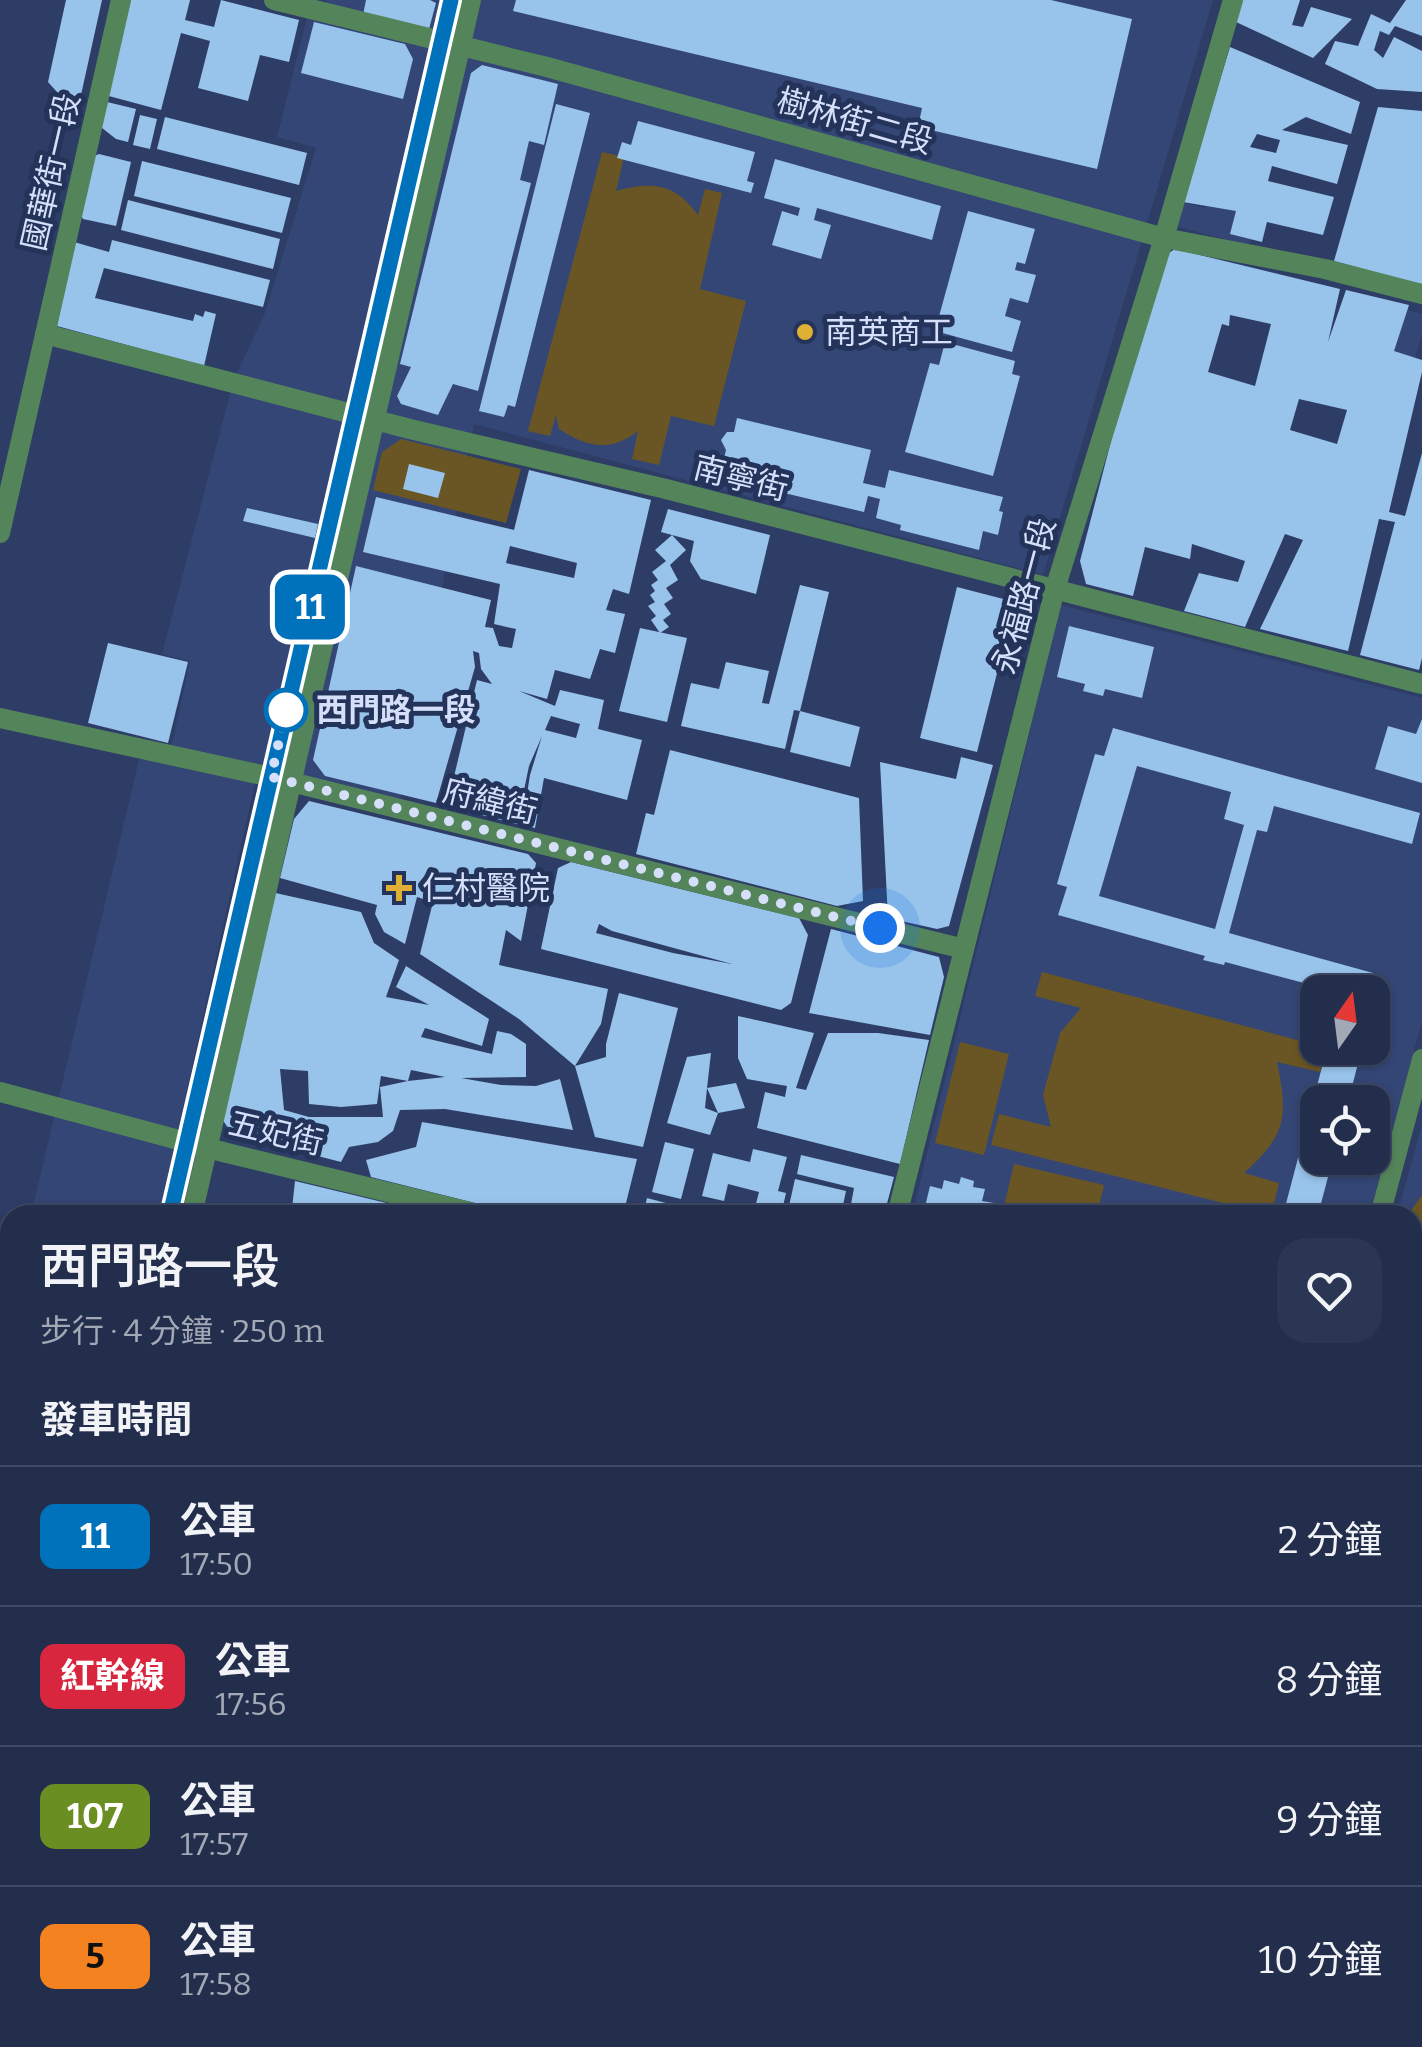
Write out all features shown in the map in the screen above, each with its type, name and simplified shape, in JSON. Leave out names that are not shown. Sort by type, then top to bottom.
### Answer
[{"type":"street","name":"國華街一段","points":[[0,533],[121,0]]},
{"type":"street","name":"樹林街二段","points":[[274,0],[547,67],[1164,238],[1325,269],[1422,294]]},
{"type":"street","points":[[450,0],[451,45]]},
{"type":"street","points":[[172,1205],[281,780],[451,45],[471,0]]},
{"type":"street","name":"永福路一段","points":[[900,1205],[1054,589],[1234,0]]},
{"type":"street","name":"南寧街","points":[[45,334],[1422,684]]},
{"type":"street","name":"府緯街","points":[[0,718],[281,780],[964,949]]},
{"type":"street","points":[[194,1205],[281,780]]},
{"type":"street","points":[[1383,1205],[1422,1059]]},
{"type":"street","name":"五妃街","points":[[0,1092],[441,1205]]},
{"type":"shaded area","points":[[327,0],[1213,0],[1043,575],[474,424],[400,800],[259,765],[161,1205],[33,1205],[142,747],[170,753],[190,661],[162,654],[233,382],[265,313],[316,148],[277,137],[307,18],[323,14]]},
{"type":"shaded area","points":[[602,152],[624,157],[616,191],[662,187],[681,196],[698,215],[705,189],[722,193],[700,289],[746,301],[714,426],[671,416],[659,465],[632,459],[638,431],[618,443],[598,445],[559,429],[556,415],[550,436],[528,431]]},
{"type":"shaded area","points":[[1216,166],[1265,178],[1249,246],[1179,227],[1169,218],[1174,200],[1205,208]]},
{"type":"shaded area","points":[[1374,301],[1422,314],[1422,333],[1407,389]]},
{"type":"shaded area","points":[[401,439],[521,469],[506,523],[373,490],[382,452]]},
{"type":"shaded area","points":[[1061,605],[1422,698],[1422,1021],[1390,1138],[1390,1085],[1300,1085],[1300,1175],[1380,1175],[1372,1205],[914,1205]]},
{"type":"shaded area","points":[[1042,972],[1300,1041],[1300,1065],[1322,1065],[1320,1072],[1277,1062],[1283,1097],[1281,1124],[1269,1147],[1244,1173],[1279,1183],[1274,1205],[1231,1205],[991,1145],[999,1114],[1051,1127],[1043,1095],[1060,1033],[1081,1008],[1035,996]]},
{"type":"shaded area","points":[[960,1042],[1009,1054],[984,1155],[935,1143]]},
{"type":"shaded area","points":[[1422,1125],[1422,1205],[1400,1205]]},
{"type":"shaded area","points":[[1014,1164],[1104,1185],[1099,1205],[1004,1205]]},
{"type":"building","points":[[66,0],[102,0],[79,104],[66,102],[48,82]]},
{"type":"building","points":[[129,0],[190,0],[185,20],[214,27],[221,0],[299,20],[289,62],[260,55],[248,101],[198,88],[210,41],[181,33],[161,110],[105,95]]},
{"type":"building","points":[[366,0],[436,3],[429,29],[363,15]]},
{"type":"building","points":[[516,0],[1051,0],[1132,19],[1097,169],[918,127],[922,108],[513,11]]},
{"type":"building","points":[[1242,0],[1300,0],[1292,25],[1303,27],[1311,7],[1352,19],[1313,58],[1236,22]]},
{"type":"building","points":[[1406,0],[1422,0],[1422,36],[1395,26],[1389,35],[1380,31],[1374,50],[1383,58],[1394,37],[1422,51],[1422,92],[1377,89],[1325,64],[1335,41],[1358,46],[1371,14],[1390,23]]},
{"type":"building","points":[[314,22],[405,44],[413,59],[403,99],[301,73]]},
{"type":"building","points":[[1230,47],[1360,102],[1351,134],[1306,117],[1282,130],[1348,145],[1337,184],[1272,166],[1268,181],[1334,197],[1323,235],[1267,222],[1262,242],[1230,234],[1236,211],[1183,202]],"holes":[[[1257,134],[1280,140],[1276,153],[1250,147]]]},
{"type":"building","points":[[482,65],[558,84],[544,145],[529,141],[520,180],[531,183],[478,391],[453,384],[438,415],[401,404],[397,396],[411,367],[400,364],[471,73]]},
{"type":"building","points":[[103,101],[136,109],[128,142],[116,139],[97,124]]},
{"type":"building","points":[[556,104],[590,113],[515,407],[508,405],[504,417],[479,411]]},
{"type":"building","points":[[1378,107],[1422,111],[1422,285],[1334,261]]},
{"type":"building","points":[[140,115],[157,119],[150,149],[133,145]]},
{"type":"building","points":[[165,117],[307,153],[299,185],[157,149]]},
{"type":"building","points":[[638,121],[755,152],[747,181],[754,183],[751,193],[617,158],[622,142],[631,145]]},
{"type":"building","points":[[99,154],[131,162],[116,226],[83,219],[77,208],[87,159]]},
{"type":"building","points":[[775,159],[941,206],[932,240],[817,208],[814,220],[831,225],[821,259],[772,245],[782,211],[798,216],[800,208],[764,198]]},
{"type":"building","points":[[142,161],[291,198],[282,233],[134,196]]},
{"type":"building","points":[[128,200],[280,239],[273,269],[121,230]]},
{"type":"building","points":[[968,211],[1035,229],[1025,264],[1017,262],[1015,270],[1036,275],[1028,303],[1010,298],[1005,316],[1021,321],[1012,352],[935,331]]},
{"type":"building","points":[[112,240],[270,280],[263,307],[104,268],[95,298],[193,321],[195,314],[216,314],[204,366],[57,326],[74,242],[109,252]]},
{"type":"building","points":[[1175,249],[1340,289],[1328,342],[1346,290],[1409,305],[1394,351],[1422,360],[1422,372],[1389,512],[1405,516],[1422,453],[1419,670],[1360,655],[1395,522],[1379,519],[1348,651],[1260,629],[1303,540],[1285,534],[1245,627],[1184,611],[1199,573],[1238,582],[1245,561],[1192,544],[1190,559],[1145,547],[1133,596],[1086,584],[1080,561],[1158,260]],"holes":[[[1230,315],[1271,324],[1255,386],[1208,372],[1222,324],[1229,326]],[[1299,399],[1347,410],[1337,444],[1290,430]]]},
{"type":"building","points":[[945,342],[1015,361],[1012,374],[1020,376],[993,476],[905,452],[930,363],[939,365]]},
{"type":"building","points":[[737,418],[871,450],[863,483],[885,488],[889,470],[1003,497],[998,535],[983,531],[979,550],[900,530],[901,525],[876,518],[880,499],[868,496],[864,512],[751,485],[752,479],[721,471],[726,450],[721,440],[727,432],[734,432]]},
{"type":"building","points":[[409,464],[445,473],[438,498],[403,489]]},
{"type":"building","points":[[529,470],[651,500],[629,594],[613,589],[606,610],[625,614],[615,653],[600,649],[590,679],[555,670],[547,699],[519,691],[555,706],[560,690],[604,700],[598,729],[642,740],[627,800],[544,778],[535,828],[522,825],[530,775],[542,736],[529,766],[517,824],[447,806],[477,680],[492,684],[481,669],[479,653],[473,651],[475,667],[436,803],[325,776],[313,760],[356,566],[491,600],[485,627],[493,628],[499,646],[512,648],[516,629],[494,624],[500,584],[363,552],[376,497],[514,530]],"holes":[[[510,546],[577,563],[574,578],[506,563]],[[551,716],[580,724],[576,738],[545,730]]]},
{"type":"building","points":[[247,508],[318,524],[315,538],[243,521]]},
{"type":"building","points":[[668,509],[770,535],[756,594],[701,579],[690,561],[694,541],[661,532]]},
{"type":"building","points":[[672,535],[686,550],[670,565],[678,580],[666,588],[673,598],[664,604],[671,614],[663,620],[669,627],[660,633],[651,620],[656,616],[648,606],[655,602],[650,595],[655,591],[651,585],[658,580],[652,572],[666,561],[655,550]]},
{"type":"building","points":[[800,585],[829,592],[800,711],[794,710],[785,749],[681,726],[691,683],[719,689],[726,662],[769,671],[762,703],[769,704]]},
{"type":"building","points":[[957,587],[1015,602],[977,752],[920,738]]},
{"type":"building","points":[[1069,626],[1154,647],[1142,698],[1105,689],[1103,696],[1083,691],[1085,684],[1057,677]]},
{"type":"building","points":[[640,628],[687,638],[667,722],[619,711]]},
{"type":"building","points":[[108,643],[188,662],[168,743],[88,723]]},
{"type":"building","points":[[800,711],[860,727],[850,767],[790,752]]},
{"type":"building","points":[[1422,719],[1422,783],[1375,769],[1388,726],[1416,734]]},
{"type":"building","points":[[1113,728],[1420,813],[1412,844],[1274,806],[1267,832],[1257,830],[1229,933],[1372,975],[1300,975],[1300,982],[1203,960],[1205,956],[1058,915],[1067,887],[1057,884],[1095,754],[1104,756]],"holes":[[[1137,766],[1231,792],[1224,819],[1244,825],[1215,929],[1099,896]]]},
{"type":"building","points":[[670,750],[859,798],[863,901],[837,906],[636,854],[646,813],[654,815]]},
{"type":"building","points":[[961,757],[993,765],[949,926],[937,929],[888,918],[880,762],[956,779]]},
{"type":"building","points":[[309,801],[528,854],[536,863],[521,941],[506,930],[499,965],[608,989],[601,1024],[575,1066],[519,1019],[420,954],[433,902],[417,897],[405,944],[384,932],[375,914],[377,905],[280,878],[294,819]]},
{"type":"building","points":[[571,862],[799,918],[808,935],[791,1003],[781,1010],[541,949],[558,868]],"holes":[[[599,924],[732,964],[596,933]]]},
{"type":"building","points":[[271,892],[361,912],[374,943],[399,960],[386,997],[429,1005],[396,987],[406,966],[489,1019],[482,1046],[425,1028],[421,1037],[492,1054],[497,1031],[511,1034],[526,1044],[526,1077],[461,1078],[536,1086],[560,1079],[573,1130],[445,1109],[400,1110],[393,1131],[378,1142],[349,1147],[341,1162],[314,1155],[309,1149],[233,1135],[222,1119]],"holes":[[[280,1069],[308,1071],[309,1104],[377,1104],[381,1076],[408,1081],[380,1087],[383,1117],[309,1117],[284,1110]],[[411,1070],[445,1077],[408,1081]]]},
{"type":"building","points":[[831,929],[939,957],[944,977],[930,1035],[809,1013]]},
{"type":"building","points":[[619,993],[678,1008],[643,1147],[595,1137],[575,1066],[606,1057]]},
{"type":"building","points":[[738,1016],[814,1033],[796,1088],[806,1090],[828,1033],[878,1033],[929,1040],[900,1164],[757,1128],[765,1092],[785,1097],[787,1086],[747,1079],[738,1058]]},
{"type":"building","points":[[711,1053],[705,1108],[718,1113],[710,1135],[667,1123],[687,1057]]},
{"type":"building","points":[[1323,1065],[1358,1065],[1352,1085],[1317,1085]]},
{"type":"building","points":[[736,1083],[745,1108],[718,1113],[707,1088]]},
{"type":"building","points":[[422,1122],[637,1159],[626,1205],[483,1205],[371,1177],[366,1160],[416,1147]]},
{"type":"building","points":[[665,1142],[694,1149],[681,1199],[652,1192]]},
{"type":"building","points":[[753,1149],[787,1157],[778,1191],[786,1193],[783,1205],[756,1205],[759,1192],[728,1184],[724,1201],[702,1196],[713,1153],[750,1162]]},
{"type":"building","points":[[1300,1150],[1300,1175],[1329,1175],[1321,1205],[1286,1205]]},
{"type":"building","points":[[801,1155],[894,1177],[887,1205],[851,1205],[854,1188],[797,1174]]},
{"type":"building","points":[[961,1177],[974,1181],[973,1187],[985,1189],[982,1201],[994,1205],[925,1205],[930,1186],[942,1189],[944,1180],[959,1184]]},
{"type":"building","points":[[795,1179],[846,1191],[843,1205],[789,1205]]},
{"type":"building","points":[[295,1181],[395,1205],[292,1205]]},
{"type":"building","points":[[647,1198],[673,1205],[645,1205]]},
{"type":"bus line","name":"11","points":[[172,1205],[451,0]]},
{"type":"place","name":"南英商工","points":[[805,332]]},
{"type":"place","name":"西門路一段","points":[[286,710]]},
{"type":"place","name":"仁村醫院","points":[[399,888]]},
{"type":"route","points":[[286,710],[271,777],[880,928]]}]
